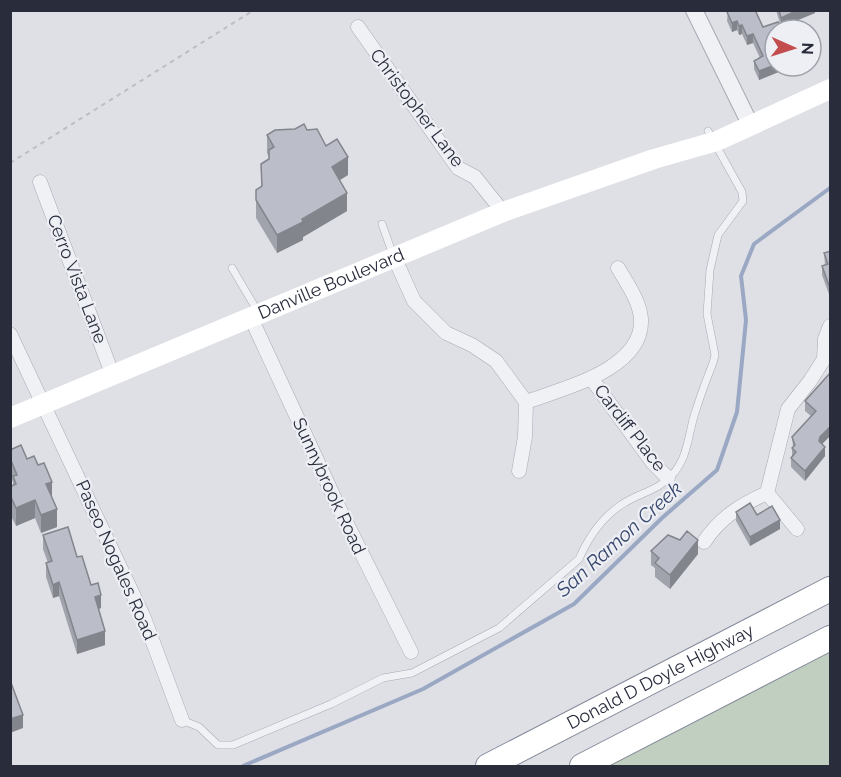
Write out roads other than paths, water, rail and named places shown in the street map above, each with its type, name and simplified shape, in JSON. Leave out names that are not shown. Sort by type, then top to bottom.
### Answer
[{"type":"highway","name":"Donald D Doyle Highway","points":[[488,766],[831,589]]},
{"type":"highway","points":[[520,766],[831,606]]},
{"type":"highway","points":[[582,766],[831,638]]},
{"type":"main road","name":"Danville Boulevard","points":[[749,121],[831,75]]},
{"type":"main road","name":"Danville Boulevard","points":[[10,418],[503,213],[654,159],[831,88]]},
{"type":"street","points":[[694,10],[749,121]]},
{"type":"street","name":"Christopher Lane","points":[[358,27],[458,168],[475,177],[503,213]]},
{"type":"street","name":"Cerro Vista Lane","points":[[40,182],[113,376]]},
{"type":"street","points":[[394,257],[414,301],[446,333],[472,345],[496,361],[526,402],[519,471]]},
{"type":"street","points":[[526,402],[591,378],[625,358],[637,343],[641,318],[632,293],[618,268]]},
{"type":"street","name":"Sunnybrook Road","points":[[255,316],[339,508],[411,652]]},
{"type":"street","points":[[767,493],[788,408],[824,359],[825,339],[831,326]]},
{"type":"street","name":"Paseo Nogales Road","points":[[10,334],[144,618],[182,720]]},
{"type":"street","name":"Cardiff Place","points":[[591,378],[653,463],[669,478]]},
{"type":"street","points":[[767,493],[797,529]]},
{"type":"street","points":[[704,542],[715,524],[743,503],[767,493]]},
{"type":"lane","points":[[182,720],[199,727],[218,745],[233,745],[301,718],[383,678],[412,673],[499,628],[579,559],[586,543],[606,518],[622,504],[654,491],[669,478],[684,457],[695,412],[715,355],[707,314],[710,270],[718,235],[743,201],[742,192],[710,137]]},
{"type":"lane","points":[[382,224],[394,257]]},
{"type":"lane","points":[[232,268],[255,316]]},
{"type":"waterway","name":"San Ramon Creek","points":[[243,766],[423,689],[574,604],[662,518],[717,470],[737,412],[746,320],[741,276],[754,244],[830,188]]}]
